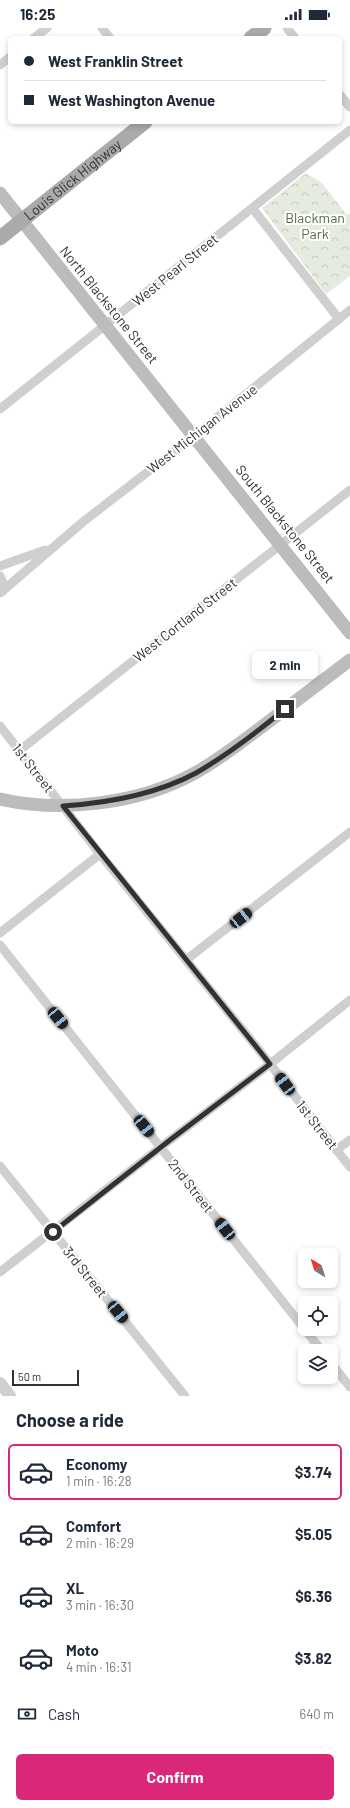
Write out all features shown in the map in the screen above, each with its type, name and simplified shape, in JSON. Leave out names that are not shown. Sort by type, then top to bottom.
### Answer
[{"type":"main road","points":[[254,36],[264,28]]},
{"type":"main road","name":"Louis Glick Highway","points":[[0,238],[142,124]]},
{"type":"main road","name":"North Blackstone Street","points":[[0,193],[193,437]]},
{"type":"main road","name":"South Blackstone Street","points":[[193,437],[326,601],[350,633]]},
{"type":"main road","points":[[0,799],[26,804],[63,806],[107,802],[147,792],[182,780],[210,764],[350,660]]},
{"type":"street","points":[[37,36],[47,28]]},
{"type":"street","points":[[102,28],[108,36]]},
{"type":"street","points":[[287,28],[293,36]]},
{"type":"street","points":[[0,65],[8,59]]},
{"type":"street","points":[[342,97],[350,107]]},
{"type":"street","name":"West Pearl Street","points":[[0,409],[350,130]]},
{"type":"street","points":[[253,208],[339,319]]},
{"type":"street","name":"West Michigan Avenue","points":[[1,592],[53,546],[193,437],[350,310]]},
{"type":"street","name":"West Cortland Street","points":[[20,750],[350,490]]},
{"type":"street","name":"West Michigan Avenue","points":[[0,566],[33,556],[53,546]]},
{"type":"street","name":"West Michigan Avenue","points":[[0,576],[3,583],[1,592]]},
{"type":"street","name":"1st Street","points":[[0,726],[100,854],[270,1064],[350,1168]]},
{"type":"street","points":[[186,960],[350,832]]},
{"type":"street","points":[[0,933],[100,854]]},
{"type":"street","name":"2nd Street","points":[[0,945],[316,1344]]},
{"type":"street","points":[[0,1272],[270,1064],[350,1000]]},
{"type":"street","points":[[336,1150],[350,1140]]},
{"type":"street","name":"3rd Street","points":[[0,1166],[185,1396]]},
{"type":"street","points":[[338,1372],[350,1387]]},
{"type":"street","points":[[0,1383],[10,1396]]},
{"type":"green space","name":"Blackman Park","points":[[306,173],[322,183],[347,215],[350,213],[350,276],[326,294],[262,208]]},
{"type":"route","points":[[53,1232],[270,1064],[140,904],[63,806],[102,803],[147,792],[182,780],[227,753],[285,709]]}]
